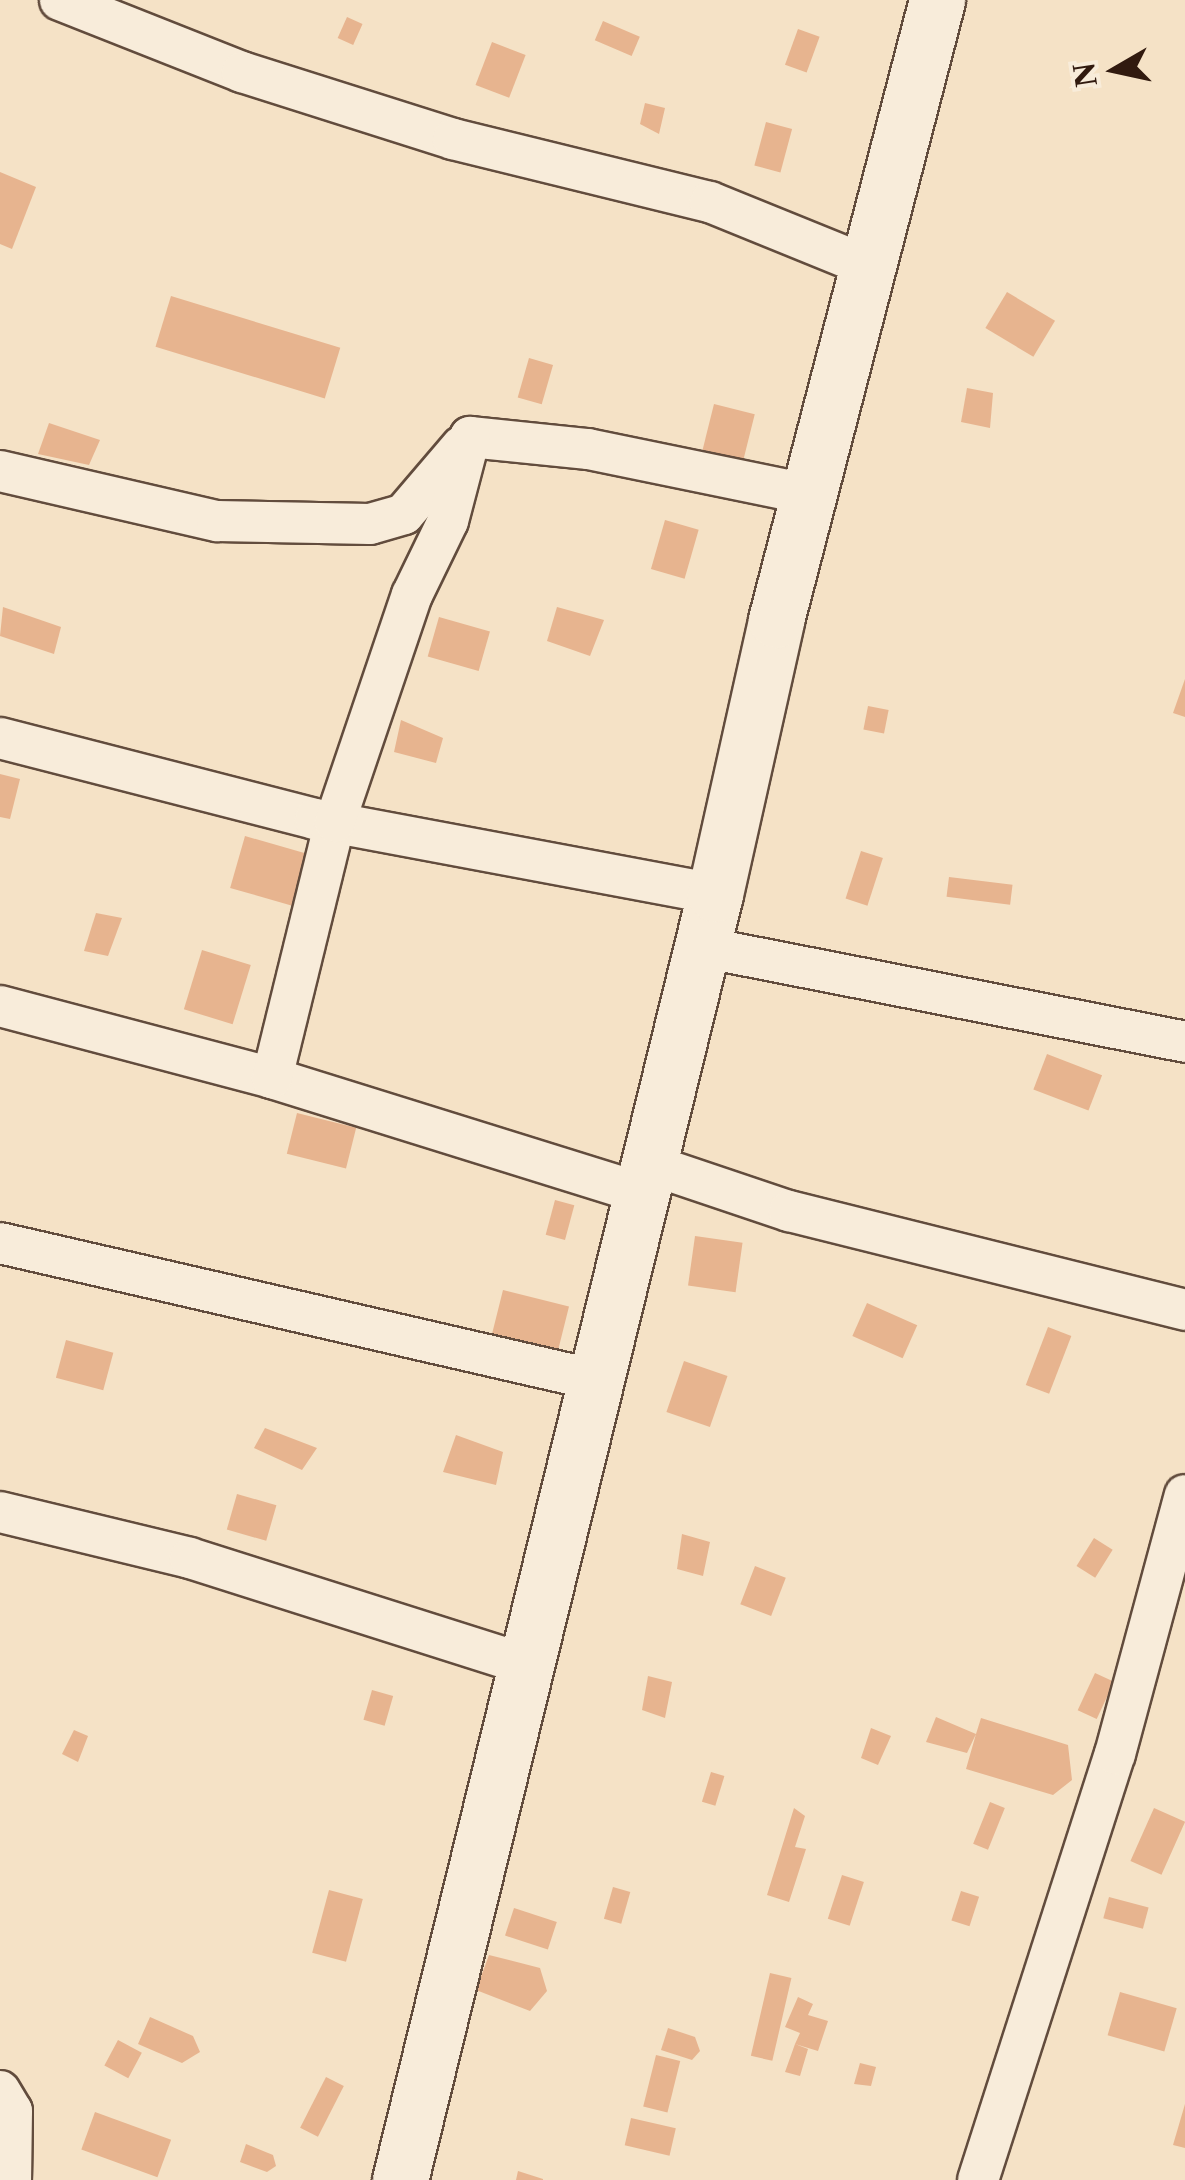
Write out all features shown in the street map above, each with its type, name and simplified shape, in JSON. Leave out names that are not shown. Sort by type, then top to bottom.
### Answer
[{"type":"main road","points":[[400,2180],[715,894],[808,494],[937,0]]},
{"type":"street","points":[[60,0],[242,72],[453,139],[710,202],[870,267]]},
{"type":"street","points":[[470,437],[588,450],[808,494]]},
{"type":"street","points":[[0,471],[217,520],[370,524],[404,514],[470,437]]},
{"type":"street","points":[[272,1078],[334,822],[412,595],[448,521],[470,437]]},
{"type":"street","points":[[0,738],[334,822],[715,894]]},
{"type":"street","points":[[702,947],[1185,1042]]},
{"type":"street","points":[[0,1006],[645,1178],[1185,1310]]},
{"type":"street","points":[[0,1244],[596,1380]]},
{"type":"street","points":[[978,2180],[1115,1754],[1185,1495]]},
{"type":"street","points":[[0,1512],[190,1558],[527,1665]]},
{"type":"street","points":[[0,2092],[12,2111],[11,2180]]},
{"type":"building","points":[[347,17],[363,24],[353,45],[338,38]]},
{"type":"building","points":[[603,21],[640,37],[632,56],[595,40]]},
{"type":"building","points":[[798,29],[820,37],[807,73],[785,65]]},
{"type":"building","points":[[492,42],[526,55],[509,98],[476,85]]},
{"type":"building","points":[[645,103],[665,108],[659,134],[640,124]]},
{"type":"building","points":[[766,122],[792,129],[780,172],[754,165]]},
{"type":"building","points":[[0,172],[36,187],[12,249],[0,244]]},
{"type":"building","points":[[1007,292],[1055,321],[1033,357],[985,328]]},
{"type":"building","points":[[171,296],[340,348],[325,398],[156,347]]},
{"type":"building","points":[[529,358],[553,365],[542,404],[518,397]]},
{"type":"building","points":[[967,388],[993,393],[990,428],[961,422]]},
{"type":"building","points":[[714,404],[755,414],[742,466],[701,455]]},
{"type":"building","points":[[49,423],[100,440],[89,465],[38,454]]},
{"type":"building","points":[[665,520],[699,530],[685,579],[651,569]]},
{"type":"building","points":[[3,607],[61,627],[54,654],[0,636]]},
{"type":"building","points":[[557,607],[604,620],[590,656],[547,641]]},
{"type":"building","points":[[439,617],[490,632],[479,671],[428,656]]},
{"type":"building","points":[[1185,679],[1185,717],[1173,713]]},
{"type":"building","points":[[868,706],[889,710],[884,734],[863,730]]},
{"type":"building","points":[[401,720],[443,738],[436,763],[394,752]]},
{"type":"building","points":[[0,774],[20,779],[10,819],[0,817]]},
{"type":"building","points":[[245,836],[320,857],[305,909],[230,888]]},
{"type":"building","points":[[861,851],[883,858],[867,906],[846,899]]},
{"type":"building","points":[[949,877],[1013,885],[1010,905],[947,897]]},
{"type":"building","points":[[96,913],[122,918],[108,956],[84,951]]},
{"type":"building","points":[[202,950],[251,965],[233,1024],[184,1009]]},
{"type":"building","points":[[1047,1054],[1102,1075],[1088,1111],[1033,1089]]},
{"type":"building","points":[[297,1113],[356,1128],[346,1169],[287,1154]]},
{"type":"building","points":[[555,1200],[574,1205],[565,1240],[546,1235]]},
{"type":"building","points":[[695,1236],[743,1243],[736,1292],[688,1286]]},
{"type":"building","points":[[503,1290],[569,1306],[557,1355],[491,1339]]},
{"type":"building","points":[[867,1303],[917,1325],[903,1358],[852,1336]]},
{"type":"building","points":[[1048,1327],[1071,1336],[1049,1394],[1026,1385]]},
{"type":"building","points":[[66,1340],[113,1353],[103,1390],[56,1378]]},
{"type":"building","points":[[684,1361],[727,1376],[710,1427],[666,1412]]},
{"type":"building","points":[[265,1428],[317,1448],[302,1470],[254,1448]]},
{"type":"building","points":[[456,1435],[503,1452],[496,1485],[443,1472]]},
{"type":"building","points":[[237,1494],[276,1505],[266,1541],[227,1530]]},
{"type":"building","points":[[682,1534],[710,1542],[703,1576],[677,1569]]},
{"type":"building","points":[[1094,1538],[1113,1550],[1095,1578],[1077,1566]]},
{"type":"building","points":[[755,1566],[786,1578],[771,1616],[740,1604]]},
{"type":"building","points":[[1095,1673],[1114,1682],[1097,1719],[1078,1710]]},
{"type":"building","points":[[648,1676],[672,1682],[665,1718],[642,1710]]},
{"type":"building","points":[[372,1690],[393,1696],[385,1726],[363,1720]]},
{"type":"building","points":[[936,1717],[976,1734],[967,1753],[926,1742]]},
{"type":"building","points":[[981,1718],[1068,1745],[1072,1780],[1053,1795],[966,1769]]},
{"type":"building","points":[[871,1728],[891,1736],[878,1765],[861,1758]]},
{"type":"building","points":[[74,1730],[88,1736],[78,1762],[62,1754]]},
{"type":"building","points":[[711,1772],[724,1776],[715,1806],[702,1802]]},
{"type":"building","points":[[990,1802],[1005,1808],[988,1850],[973,1844]]},
{"type":"building","points":[[794,1808],[805,1816],[795,1847],[806,1849],[789,1902],[767,1895]]},
{"type":"building","points":[[1154,1808],[1185,1822],[1161,1875],[1130,1861]]},
{"type":"building","points":[[842,1875],[864,1882],[850,1926],[828,1919]]},
{"type":"building","points":[[613,1887],[630,1892],[621,1924],[604,1919]]},
{"type":"building","points":[[329,1890],[363,1899],[346,1962],[312,1953]]},
{"type":"building","points":[[961,1891],[979,1897],[969,1926],[951,1920]]},
{"type":"building","points":[[1109,1897],[1149,1908],[1143,1929],[1103,1918]]},
{"type":"building","points":[[514,1908],[557,1922],[548,1949],[505,1936]]},
{"type":"building","points":[[489,1955],[540,1968],[547,1991],[530,2011],[476,1990]]},
{"type":"building","points":[[770,1973],[791,1978],[772,2061],[751,2056]]},
{"type":"building","points":[[1120,1992],[1177,2008],[1164,2052],[1108,2035]]},
{"type":"building","points":[[798,1997],[813,2004],[808,2015],[828,2021],[818,2051],[795,2044],[800,2033],[785,2027]]},
{"type":"building","points":[[150,2017],[193,2036],[200,2052],[182,2063],[138,2044]]},
{"type":"building","points":[[668,2028],[695,2037],[700,2051],[692,2060],[661,2050]]},
{"type":"building","points":[[118,2040],[142,2053],[128,2078],[104,2066]]},
{"type":"building","points":[[795,2044],[808,2049],[800,2076],[785,2072]]},
{"type":"building","points":[[656,2055],[680,2061],[667,2112],[643,2106]]},
{"type":"building","points":[[860,2063],[876,2067],[871,2086],[854,2084]]},
{"type":"building","points":[[326,2077],[344,2086],[318,2137],[300,2128]]},
{"type":"building","points":[[1185,2104],[1185,2148],[1173,2145]]},
{"type":"building","points":[[95,2112],[171,2140],[157,2177],[81,2150]]},
{"type":"building","points":[[631,2118],[676,2128],[670,2156],[625,2145]]},
{"type":"building","points":[[246,2144],[273,2155],[276,2166],[267,2172],[240,2162]]},
{"type":"building","points":[[518,2171],[543,2179],[543,2180],[516,2180]]}]
